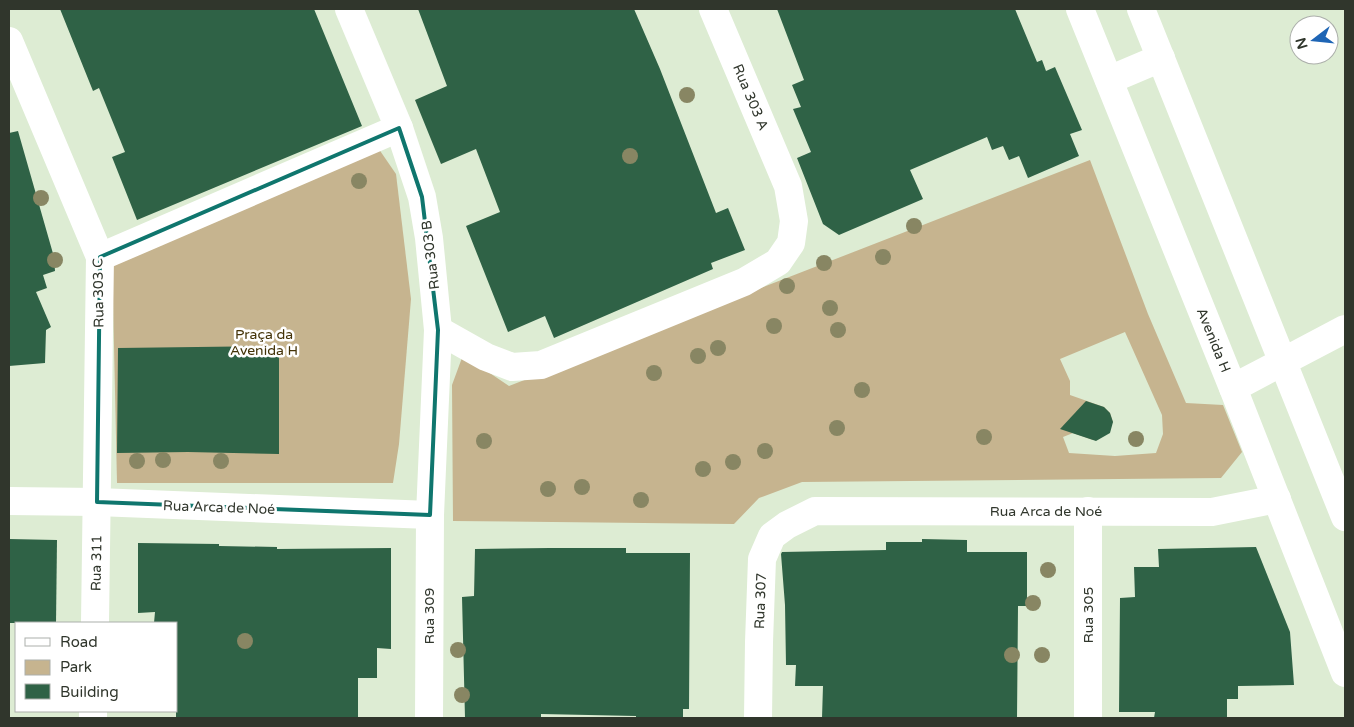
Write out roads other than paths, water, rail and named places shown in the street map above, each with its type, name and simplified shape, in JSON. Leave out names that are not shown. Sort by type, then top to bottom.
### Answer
[{"type":"street","name":"Rua 303 B","points":[[349,9],[398,128],[422,197],[429,238],[438,330],[430,515]]},
{"type":"street","name":"Rua 303 A","points":[[438,330],[486,357],[512,367],[541,365],[744,282],[778,262],[791,243],[794,221],[788,186],[714,9]]},
{"type":"street","name":"Avenida H","points":[[1080,9],[1233,388],[1345,673]]},
{"type":"street","points":[[1141,9],[1345,517]]},
{"type":"street","name":"Rua 303 C","points":[[9,41],[100,257],[97,502]]},
{"type":"street","points":[[1109,80],[1161,58]]},
{"type":"street","points":[[100,257],[398,128]]},
{"type":"street","points":[[1233,388],[1345,329]]},
{"type":"street","name":"Rua Arca de Noé","points":[[815,511],[1212,512],[1277,499]]},
{"type":"street","name":"Rua Arca de Noé","points":[[9,501],[97,502],[430,515]]},
{"type":"street","name":"Rua 311","points":[[95,622],[97,502]]},
{"type":"street","name":"Rua 307","points":[[758,718],[758,642],[762,559],[772,536],[787,525],[815,511]]},
{"type":"street","name":"Rua 305","points":[[1088,511],[1088,718]]},
{"type":"street","name":"Rua 309","points":[[429,718],[430,515]]},
{"type":"park label","name":"Praça da Avenida H","points":[[264,342]]}]
